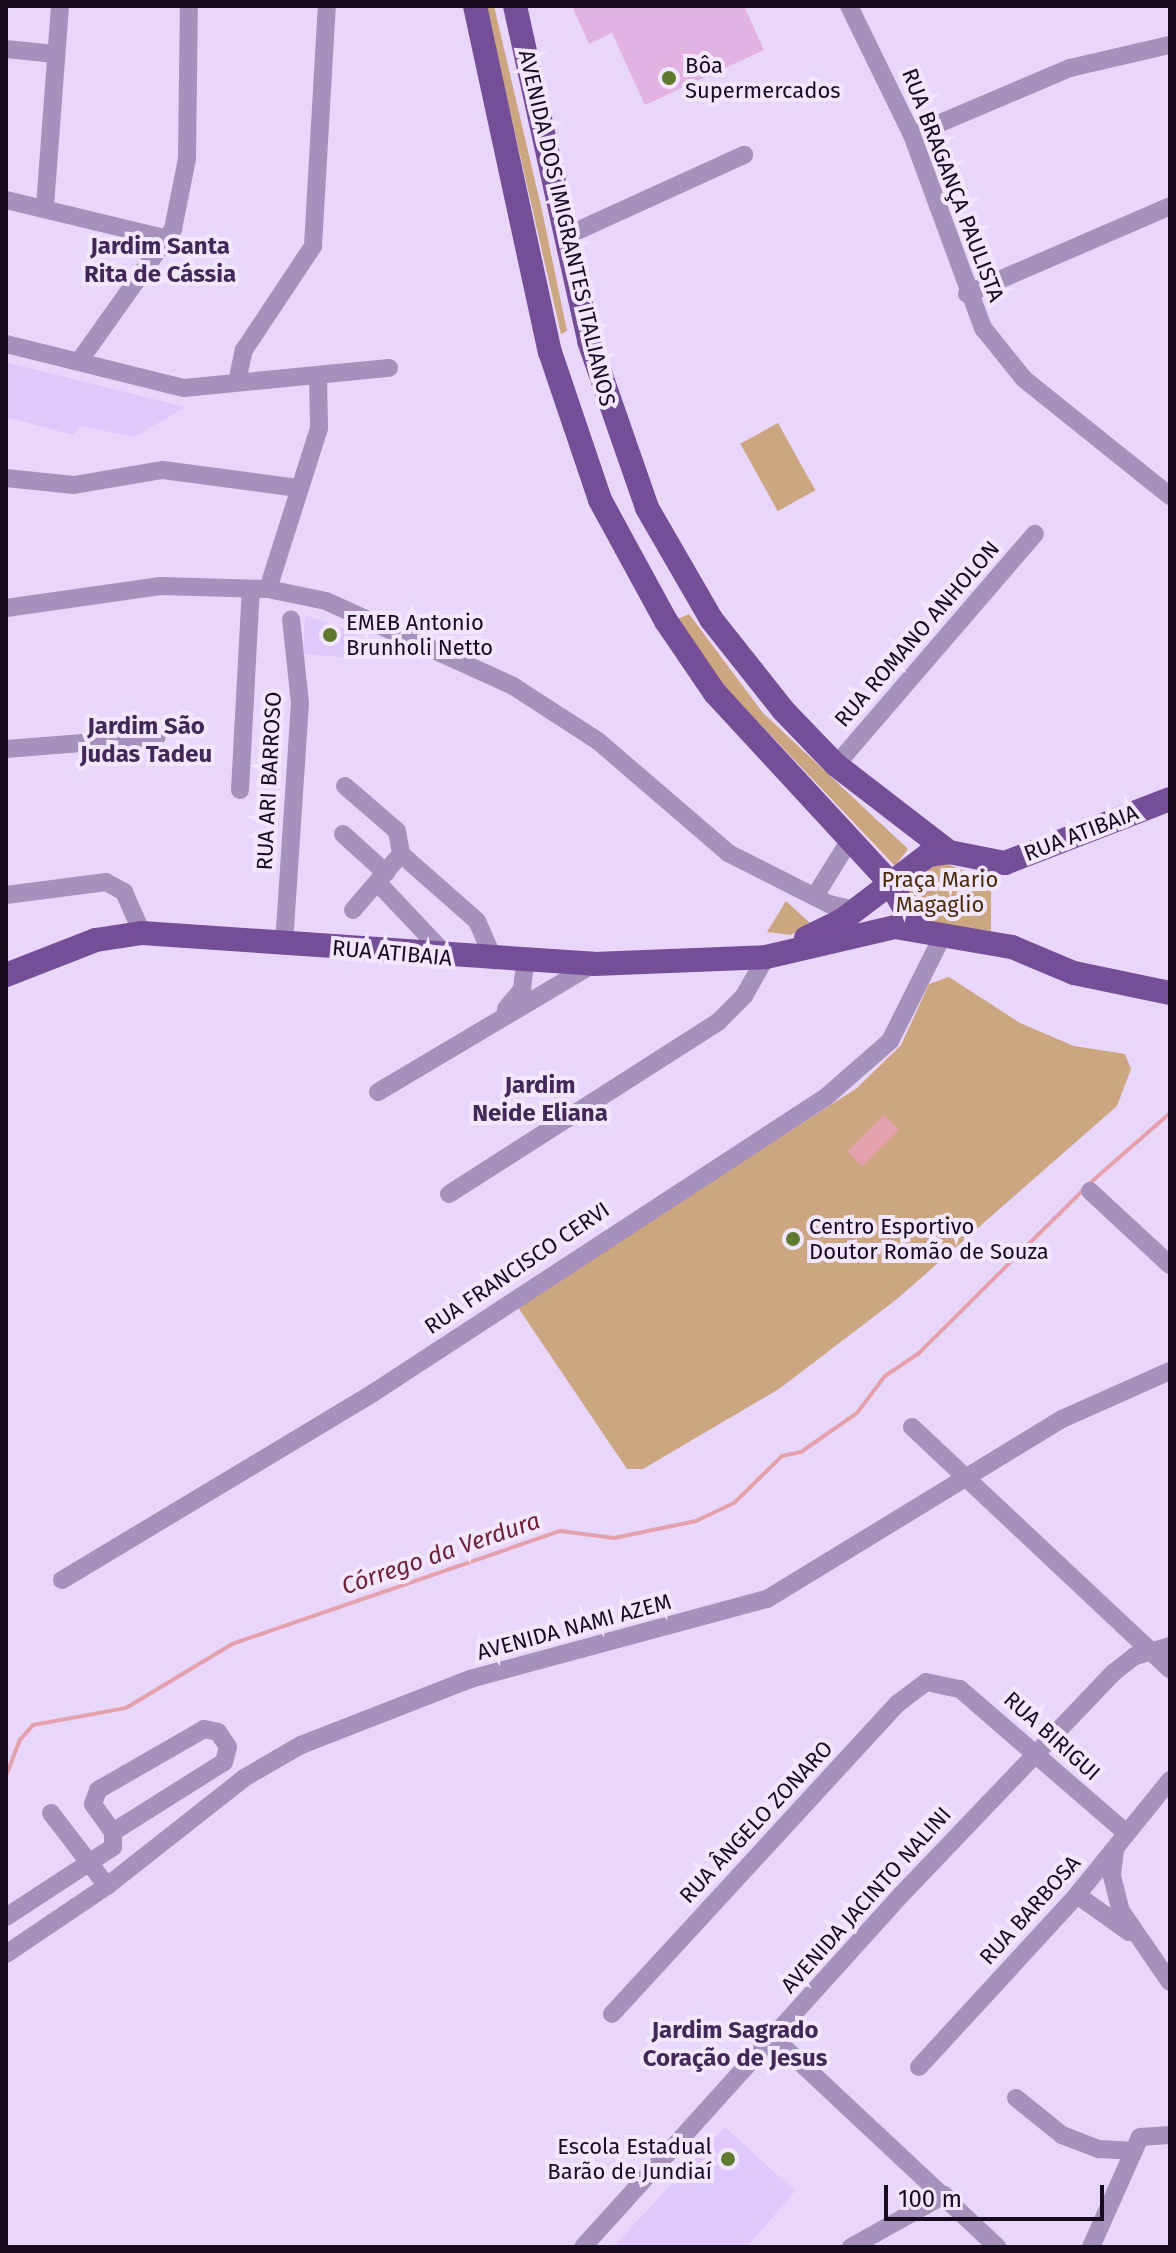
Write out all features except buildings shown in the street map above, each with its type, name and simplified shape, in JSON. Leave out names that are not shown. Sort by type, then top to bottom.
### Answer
[{"type":"main road","name":"AVENIDA DOS IMIGRANTES ITALIANOS","points":[[475,6],[544,324],[600,500],[643,582],[715,693],[891,884],[905,928]]},
{"type":"main road","name":"AVENIDA DOS IMIGRANTES ITALIANOS","points":[[515,6],[589,341],[629,470],[693,590],[752,673],[836,765],[949,852]]},
{"type":"main road","points":[[544,324],[565,344],[589,341]]},
{"type":"main road","points":[[643,582],[667,595],[693,590]]},
{"type":"main road","name":"RUA ATIBAIA","points":[[775,955],[848,915],[920,858],[949,852],[1005,863],[1170,799]]},
{"type":"main road","points":[[848,915],[941,939],[1012,947],[1074,973],[1170,993]]},
{"type":"main road","name":"RUA ATIBAIA","points":[[6,975],[96,940],[142,933],[525,964],[594,964],[775,955],[905,928]]},
{"type":"street","points":[[45,206],[60,6]]},
{"type":"street","points":[[80,360],[168,239],[187,159],[189,6]]},
{"type":"street","points":[[237,382],[244,350],[296,281],[313,246],[327,6]]},
{"type":"street","name":"RUA BRAGANÇA PAULISTA","points":[[849,6],[912,135],[967,294],[983,328],[1024,379],[1170,496]]},
{"type":"street","points":[[912,135],[1070,68],[1170,45]]},
{"type":"street","points":[[6,49],[55,54]]},
{"type":"street","points":[[566,236],[744,155]]},
{"type":"street","points":[[6,200],[45,206],[168,239]]},
{"type":"street","points":[[967,294],[1170,206]]},
{"type":"street","points":[[6,344],[80,360],[157,384],[237,382],[389,368]]},
{"type":"street","points":[[240,790],[260,589],[319,428],[318,376]]},
{"type":"street","points":[[6,478],[86,484],[163,470],[298,488]]},
{"type":"street","name":"RUA ROMANO ANHOLON","points":[[836,765],[1035,534]]},
{"type":"street","points":[[6,608],[160,586],[260,589],[352,610],[513,686],[614,754],[704,837],[770,877],[815,896],[848,915]]},
{"type":"street","name":"RUA ARI BARROSO","points":[[284,944],[300,703],[291,619]]},
{"type":"street","points":[[6,749],[157,737]]},
{"type":"street","points":[[345,786],[397,831],[401,854],[477,921],[494,960]]},
{"type":"street","points":[[343,834],[449,958]]},
{"type":"street","points":[[815,896],[851,838]]},
{"type":"street","points":[[353,910],[401,854]]},
{"type":"street","points":[[770,877],[792,897],[848,915]]},
{"type":"street","points":[[6,895],[106,882],[124,892],[142,933]]},
{"type":"street","name":"RUA FRANCISCO CERVI","points":[[62,1580],[373,1393],[826,1097],[890,1041],[941,939]]},
{"type":"street","points":[[449,1194],[719,1021],[744,996],[775,955]]},
{"type":"street","points":[[496,1020],[522,989],[525,964]]},
{"type":"street","points":[[378,1092],[594,964]]},
{"type":"street","points":[[1090,1191],[1170,1265]]},
{"type":"street","name":"AVENIDA NAMI AZEM","points":[[6,1954],[107,1886],[244,1778],[301,1745],[470,1679],[767,1599],[962,1476],[1062,1419],[1170,1371]]},
{"type":"street","points":[[912,1427],[962,1476],[1161,1649],[1170,1669]]},
{"type":"street","name":"AVENIDA JACINTO NALINI","points":[[583,2247],[1033,1755],[1125,1662],[1161,1649]]},
{"type":"street","name":"RUA ÂNGELO ZONARO","points":[[612,2014],[897,1704],[926,1682],[945,1682]]},
{"type":"street","name":"RUA BIRIGUI","points":[[945,1682],[974,1700],[1119,1839]]},
{"type":"street","points":[[6,1917],[113,1847],[113,1832],[93,1804],[98,1790],[204,1729],[218,1732],[228,1747],[224,1762],[113,1832]]},
{"type":"street","name":"RUA BARBOSA","points":[[919,2067],[1077,1895],[1119,1839],[1170,1780]]},
{"type":"street","points":[[51,1813],[107,1886]]},
{"type":"street","points":[[1119,1839],[1115,1894],[1132,1934],[1170,1982]]},
{"type":"street","points":[[1077,1895],[1132,1934]]},
{"type":"street","points":[[774,2038],[997,2247]]},
{"type":"street","points":[[1016,2098],[1062,2135],[1099,2149],[1132,2151]]},
{"type":"street","points":[[1091,2247],[1132,2151],[1144,2133],[1170,2135]]},
{"type":"street","points":[[851,2247],[944,2195]]},
{"type":"shaded area","points":[[6,362],[186,407],[134,437],[81,426],[73,435],[6,417]]},
{"type":"shaded area","name":"EMEB Antonio Brunholi Netto","points":[[305,615],[358,633],[353,658],[303,654]]},
{"type":"shaded area","points":[[884,1115],[899,1130],[862,1167],[847,1152]]},
{"type":"shaded area","name":"Escola Estadual Barão de Jundiaí","points":[[725,2127],[795,2191],[747,2247],[613,2247]]},
{"type":"green space","points":[[486,6],[494,6],[543,215],[567,331],[561,334]]},
{"type":"green space","points":[[778,423],[815,490],[778,511],[740,444]]},
{"type":"green space","points":[[689,614],[763,713],[908,849],[895,866],[727,689],[675,620]]},
{"type":"green space","name":"Praça Mario Magaglio","points":[[940,861],[991,882],[991,931],[915,921],[904,885]]},
{"type":"green space","points":[[786,901],[810,923],[791,935],[767,932]]},
{"type":"green space","name":"Centro Esportivo Doutor Romão de Souza","points":[[949,977],[1020,1023],[1074,1046],[1125,1054],[1131,1069],[1117,1106],[897,1299],[779,1389],[643,1469],[627,1469],[517,1306],[857,1088],[901,1045],[929,984]]},
{"type":"waterway","name":"Córrego da Verdura","points":[[1090,1183],[1170,1113]]},
{"type":"waterway","name":"Córrego da Verdura","points":[[6,1776],[20,1740],[33,1725],[126,1708],[232,1644],[561,1531],[614,1538],[696,1521],[734,1503],[782,1456],[801,1452],[857,1413],[885,1376],[918,1354],[1083,1190]]},
{"type":"place","name":"Bôa Supermercados","points":[[669,78]]},
{"type":"place","name":"EMEB Antonio Brunholi Netto","points":[[330,635]]},
{"type":"place","name":"Centro Esportivo Doutor Romão de Souza","points":[[793,1239]]},
{"type":"place","name":"Escola Estadual Barão de Jundiaí","points":[[728,2159]]},
{"type":"district","name":"Jardim Santa Rita de Cássia","points":[[160,261]]},
{"type":"district","name":"Jardim São Judas Tadeu","points":[[146,741]]},
{"type":"district","name":"Jardim Neide Eliana","points":[[540,1100]]},
{"type":"district","name":"Jardim Sagrado Coração de Jesus","points":[[735,2045]]}]
